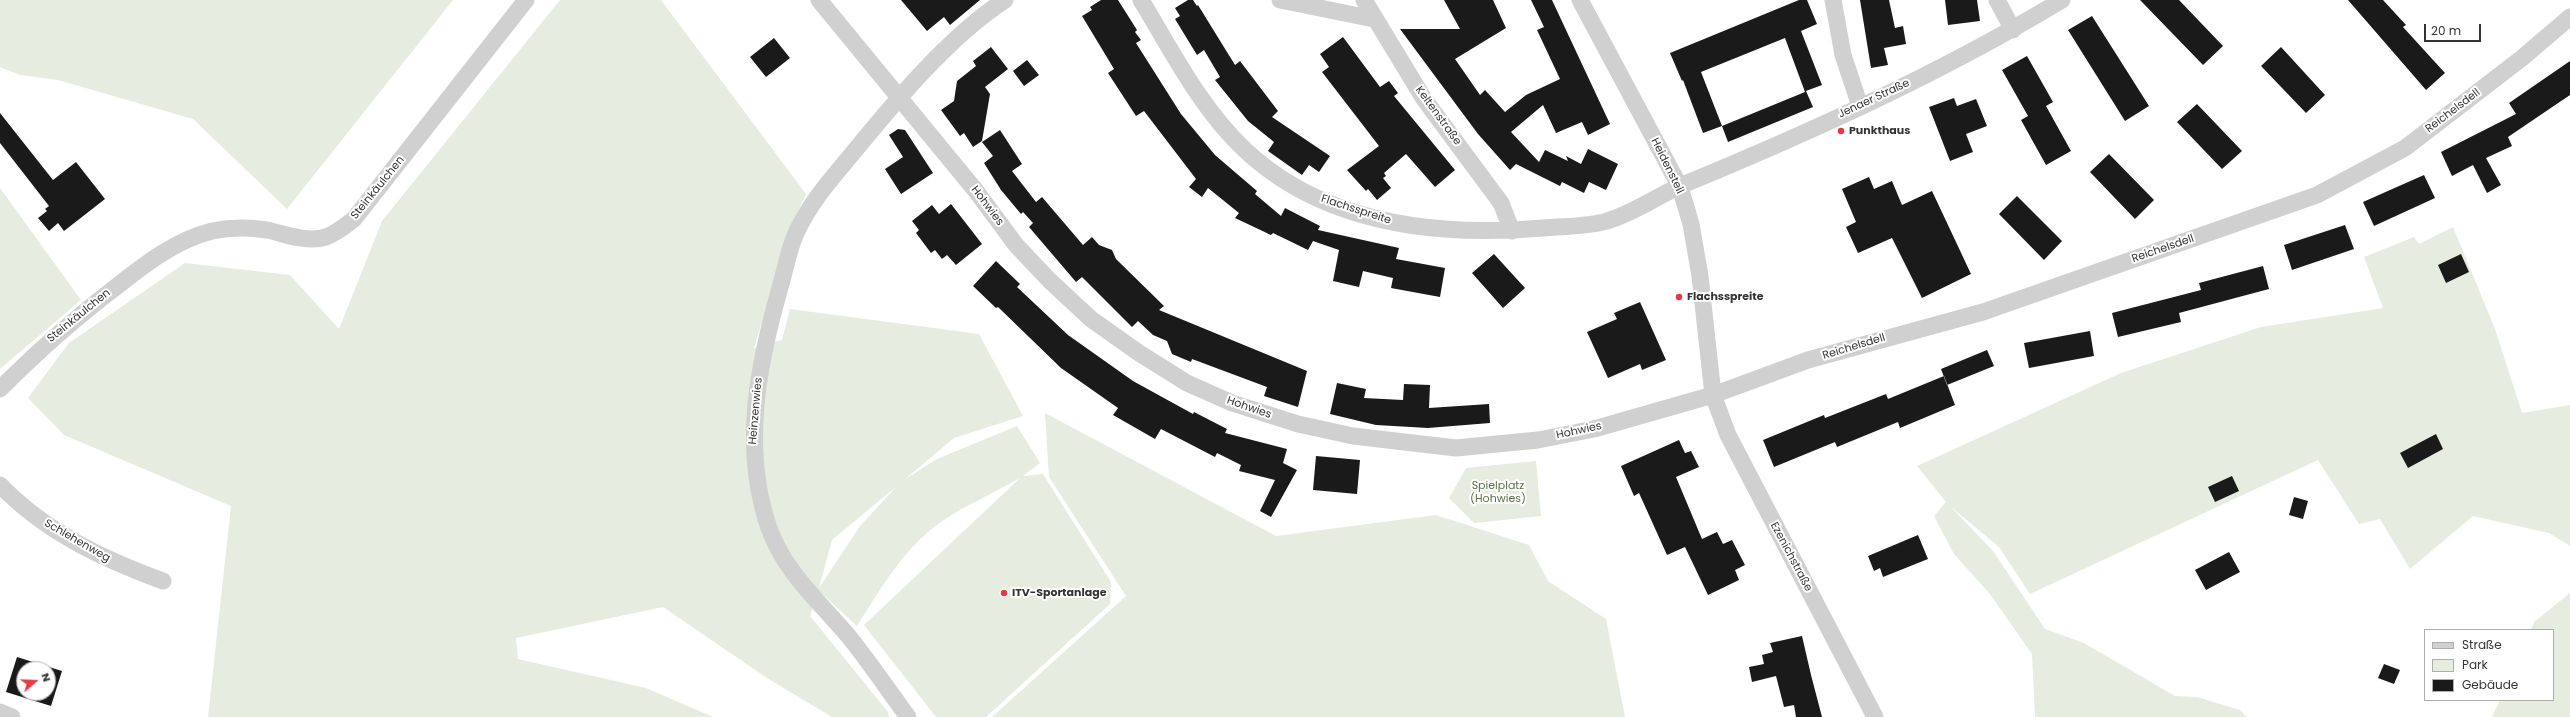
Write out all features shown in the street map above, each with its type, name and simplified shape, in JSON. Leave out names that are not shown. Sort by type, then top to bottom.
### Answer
[{"type":"street","name":"Steinkäulchen","points":[[0,388],[45,343],[79,315],[145,264],[189,239],[212,231],[234,228],[267,230],[310,239],[326,237],[341,230],[354,219],[526,0]]},
{"type":"street","name":"Hohwies","points":[[820,0],[900,98],[1016,245],[1086,314],[1139,353],[1187,383],[1232,403],[1298,424],[1353,436],[1456,448],[1538,440],[1594,429],[1713,395]]},
{"type":"street","points":[[900,98],[972,26],[1005,0]]},
{"type":"street","name":"Flachsspreite","points":[[1141,0],[1193,86],[1218,120],[1245,150],[1304,192],[1378,220],[1417,227],[1489,232],[1607,221],[1680,187]]},
{"type":"street","points":[[1280,0],[1374,19]]},
{"type":"street","name":"Keltenstraße","points":[[1364,0],[1374,19],[1424,99],[1500,203],[1512,231]]},
{"type":"street","name":"Heidensteil","points":[[1580,0],[1680,187],[1691,224],[1700,276],[1713,395]]},
{"type":"street","points":[[1833,0],[1843,55],[1860,106]]},
{"type":"street","points":[[1997,0],[2013,30]]},
{"type":"street","name":"Jenaer Straße","points":[[1680,187],[1751,158],[1956,60],[2013,30],[2062,0]]},
{"type":"street","name":"Reichelsdell","points":[[1713,395],[1808,360],[1983,312],[2317,195],[2405,148],[2522,58],[2570,17]]},
{"type":"street","name":"Heinzenwies","points":[[900,98],[814,199],[796,233],[769,326],[757,384],[753,448],[769,527],[781,555],[797,579],[850,638],[908,717]]},
{"type":"street","name":"Ezenichstraße","points":[[1713,395],[1728,435],[1875,717]]},
{"type":"street","name":"Schlehenweg","points":[[0,485],[31,514],[93,553],[163,581]]},
{"type":"street","points":[[0,712],[12,717]]},
{"type":"green space","points":[[0,0],[453,0],[287,209],[193,119],[58,80],[20,75],[0,67]]},
{"type":"green space","points":[[560,0],[661,0],[806,194],[791,226],[754,348],[782,340],[790,309],[979,334],[1023,416],[954,438],[904,480],[937,459],[1017,426],[1040,463],[1023,476],[1043,474],[1111,582],[1110,604],[986,717],[936,717],[864,625],[1020,478],[949,516],[928,532],[898,564],[857,626],[818,590],[810,616],[888,712],[889,717],[832,717],[767,678],[663,607],[516,638],[518,659],[646,688],[713,717],[208,717],[231,506],[64,435],[28,398],[69,343],[185,263],[290,275],[339,329],[382,221]],"holes":[[[897,486],[860,526],[819,588],[832,540]]]},
{"type":"green space","points":[[0,188],[81,300],[0,369]]},
{"type":"green space","points":[[2453,227],[2495,329],[2522,413],[2570,405],[2570,546],[2549,533],[2473,516],[2410,569],[2380,519],[2359,524],[2318,460],[2030,594],[1999,547],[1950,506],[1993,551],[2045,629],[2084,643],[2175,696],[2197,697],[2240,710],[2247,717],[2035,717],[2032,654],[1990,594],[1954,554],[1934,516],[1946,502],[1917,466],[2121,373],[2261,327],[2383,308],[2364,257],[2414,237],[2419,244]]},
{"type":"green space","points":[[1045,413],[1276,536],[1436,515],[1529,545],[1548,581],[1606,619],[1625,717],[992,717],[1126,596],[1049,477]]},
{"type":"green space","name":"Spielplatz (Hohwies)","points":[[1536,461],[1541,516],[1474,523],[1449,498],[1466,468]]},
{"type":"green space","points":[[2570,593],[2570,717],[2492,717],[2500,701],[2554,701],[2554,629],[2531,629],[2534,622]]},
{"type":"building","points":[[901,0],[980,0],[950,25],[944,17],[927,31]]},
{"type":"building","points":[[1101,0],[1118,0],[1137,30],[1135,32],[1141,40],[1136,43],[1181,114],[1215,155],[1257,191],[1255,194],[1281,216],[1285,208],[1320,226],[1318,230],[1399,248],[1396,259],[1445,268],[1440,297],[1391,288],[1393,278],[1363,271],[1359,287],[1333,281],[1339,250],[1313,241],[1308,250],[1273,233],[1271,235],[1235,218],[1239,213],[1208,188],[1202,197],[1189,187],[1196,179],[1144,111],[1136,116],[1108,73],[1114,69],[1082,16],[1092,10],[1090,7]]},
{"type":"building","points":[[1188,0],[1193,0],[1197,6],[1198,5],[1235,65],[1240,61],[1278,111],[1272,117],[1330,156],[1319,172],[1309,165],[1302,175],[1268,151],[1274,142],[1248,121],[1215,80],[1220,77],[1204,50],[1197,55],[1175,19],[1180,16],[1175,8]]},
{"type":"building","points":[[1444,0],[1493,0],[1506,28],[1455,59],[1480,95],[1485,90],[1505,112],[1526,95],[1560,79],[1537,30],[1544,27],[1531,0],[1552,0],[1610,124],[1588,135],[1582,122],[1556,133],[1543,105],[1511,132],[1539,162],[1545,150],[1568,161],[1566,156],[1581,164],[1588,149],[1618,164],[1606,190],[1589,182],[1584,193],[1562,182],[1560,186],[1516,164],[1510,170],[1478,134],[1400,29],[1460,29]]},
{"type":"building","points":[[1799,0],[1807,0],[1817,24],[1801,31],[1822,85],[1806,91],[1813,107],[1728,142],[1722,126],[1703,133],[1683,80],[1682,81],[1670,53]],"holes":[[[1785,38],[1805,92],[1722,126],[1701,72]]]},
{"type":"building","points":[[1860,0],[1889,0],[1895,28],[1903,26],[1906,44],[1884,48],[1888,65],[1871,68]]},
{"type":"building","points":[[1945,0],[1977,0],[1980,21],[1948,25]]},
{"type":"building","points":[[2140,0],[2179,0],[2223,46],[2203,65]]},
{"type":"building","points":[[2348,0],[2383,0],[2406,25],[2403,27],[2445,73],[2426,90]]},
{"type":"building","points":[[2092,16],[2149,106],[2125,121],[2068,30]]},
{"type":"building","points":[[1343,37],[1380,87],[1389,81],[1398,93],[1394,96],[1455,170],[1435,187],[1406,154],[1384,173],[1386,176],[1383,178],[1391,188],[1377,200],[1368,189],[1366,191],[1347,170],[1379,146],[1322,72],[1329,67],[1320,54]]},
{"type":"building","points":[[774,38],[790,58],[766,77],[750,57]]},
{"type":"building","points":[[991,47],[1008,69],[985,87],[990,94],[982,141],[973,147],[964,133],[960,136],[941,110],[954,101],[957,81],[976,66],[973,61]]},
{"type":"building","points":[[2281,47],[2325,95],[2306,113],[2261,66]]},
{"type":"building","points":[[2027,56],[2053,102],[2046,106],[2071,151],[2046,165],[2021,120],[2028,116],[2002,70]]},
{"type":"building","points":[[1027,60],[1039,75],[1024,86],[1013,71]]},
{"type":"building","points":[[2570,61],[2570,95],[2508,137],[2512,146],[2486,158],[2501,185],[2487,193],[2473,165],[2452,176],[2441,152],[2516,114],[2509,103]]},
{"type":"building","points":[[1954,98],[1957,106],[1976,99],[1987,126],[1966,134],[1973,152],[1950,161],[1929,107]]},
{"type":"building","points":[[2197,104],[2242,151],[2222,169],[2177,122]]},
{"type":"building","points":[[0,113],[53,180],[76,162],[105,199],[64,231],[58,223],[49,231],[38,218],[47,211],[45,209],[49,206],[0,143]]},
{"type":"building","points":[[898,129],[905,130],[933,173],[901,194],[885,169],[903,157],[889,135]]},
{"type":"building","points":[[1000,130],[1022,164],[1012,171],[1036,202],[1042,197],[1083,245],[1092,237],[1099,245],[1112,250],[1116,259],[1164,306],[1159,310],[1307,371],[1298,407],[1264,396],[1267,387],[1192,359],[1191,362],[1172,354],[1167,341],[1153,335],[1138,321],[1132,327],[1082,277],[1076,282],[1029,227],[1033,223],[1023,212],[1021,214],[1001,190],[984,163],[993,156],[982,142]]},
{"type":"building","points":[[2109,154],[2154,200],[2135,219],[2090,172]]},
{"type":"building","points":[[2424,175],[2435,198],[2374,226],[2363,202]]},
{"type":"building","points":[[1869,177],[1874,189],[1892,181],[1902,205],[1932,191],[1971,274],[1922,298],[1892,238],[1858,253],[1846,227],[1856,222],[1842,189]]},
{"type":"building","points":[[2017,196],[2062,241],[2044,260],[1999,214]]},
{"type":"building","points":[[951,204],[982,244],[956,265],[947,255],[942,259],[935,250],[931,253],[916,233],[919,230],[912,221],[932,205],[939,214]]},
{"type":"building","points":[[2345,225],[2354,249],[2292,270],[2284,245]]},
{"type":"building","points":[[1494,254],[1525,288],[1503,308],[1472,273]]},
{"type":"building","points":[[2461,254],[2469,272],[2446,283],[2438,265]]},
{"type":"building","points":[[996,261],[1020,284],[1017,287],[1068,335],[1133,381],[1193,414],[1194,412],[1227,429],[1225,433],[1287,449],[1283,463],[1297,470],[1271,517],[1260,511],[1275,480],[1239,471],[1241,465],[1217,453],[1215,457],[1161,429],[1155,439],[1113,415],[1118,408],[1061,368],[998,307],[996,308],[973,286]]},
{"type":"building","points":[[2263,266],[2269,289],[2179,313],[2181,322],[2118,337],[2112,313],[2201,290],[2199,283]]},
{"type":"building","points":[[1640,302],[1666,360],[1642,370],[1640,364],[1608,378],[1587,332],[1617,319],[1614,313]]},
{"type":"building","points":[[2090,331],[2094,356],[2029,368],[2024,343]]},
{"type":"building","points":[[1987,350],[1994,366],[1947,385],[1941,369]]},
{"type":"building","points":[[1944,376],[1955,405],[1900,428],[1898,422],[1837,447],[1835,442],[1774,467],[1763,440],[1824,415],[1825,418],[1886,394],[1888,399]]},
{"type":"building","points":[[1337,383],[1366,389],[1364,398],[1403,400],[1404,384],[1430,385],[1429,408],[1489,404],[1490,423],[1428,428],[1376,425],[1330,414]]},
{"type":"building","points":[[2436,434],[2443,449],[2408,468],[2400,453]]},
{"type":"building","points":[[1679,440],[1685,453],[1691,451],[1699,467],[1676,477],[1702,539],[1717,532],[1723,544],[1732,540],[1745,565],[1735,570],[1739,580],[1708,595],[1685,547],[1667,555],[1639,493],[1634,496],[1621,466]]},
{"type":"building","points":[[1316,456],[1360,460],[1357,494],[1313,490]]},
{"type":"building","points":[[2232,476],[2239,491],[2215,502],[2208,487]]},
{"type":"building","points":[[2294,497],[2308,501],[2303,519],[2289,515]]},
{"type":"building","points":[[1918,535],[1928,559],[1883,577],[1880,568],[1874,571],[1868,556]]},
{"type":"building","points":[[2229,552],[2240,572],[2206,590],[2195,570]]},
{"type":"building","points":[[1802,636],[1822,717],[1796,717],[1794,705],[1784,707],[1776,676],[1752,682],[1749,667],[1764,664],[1762,655],[1773,652],[1770,643]]},
{"type":"building","points":[[17,657],[30,661],[16,661],[16,695],[6,692]]},
{"type":"building","points":[[2384,664],[2400,670],[2394,684],[2378,678]]},
{"type":"building","points":[[56,669],[62,671],[56,690]]},
{"type":"building","points":[[35,701],[53,701],[51,706]]},
{"type":"place","name":"Punkthaus","points":[[1841,131]]},
{"type":"place","name":"Flachsspreite","points":[[1679,297]]},
{"type":"place","name":"ITV-Sportanlage","points":[[1004,593]]}]
